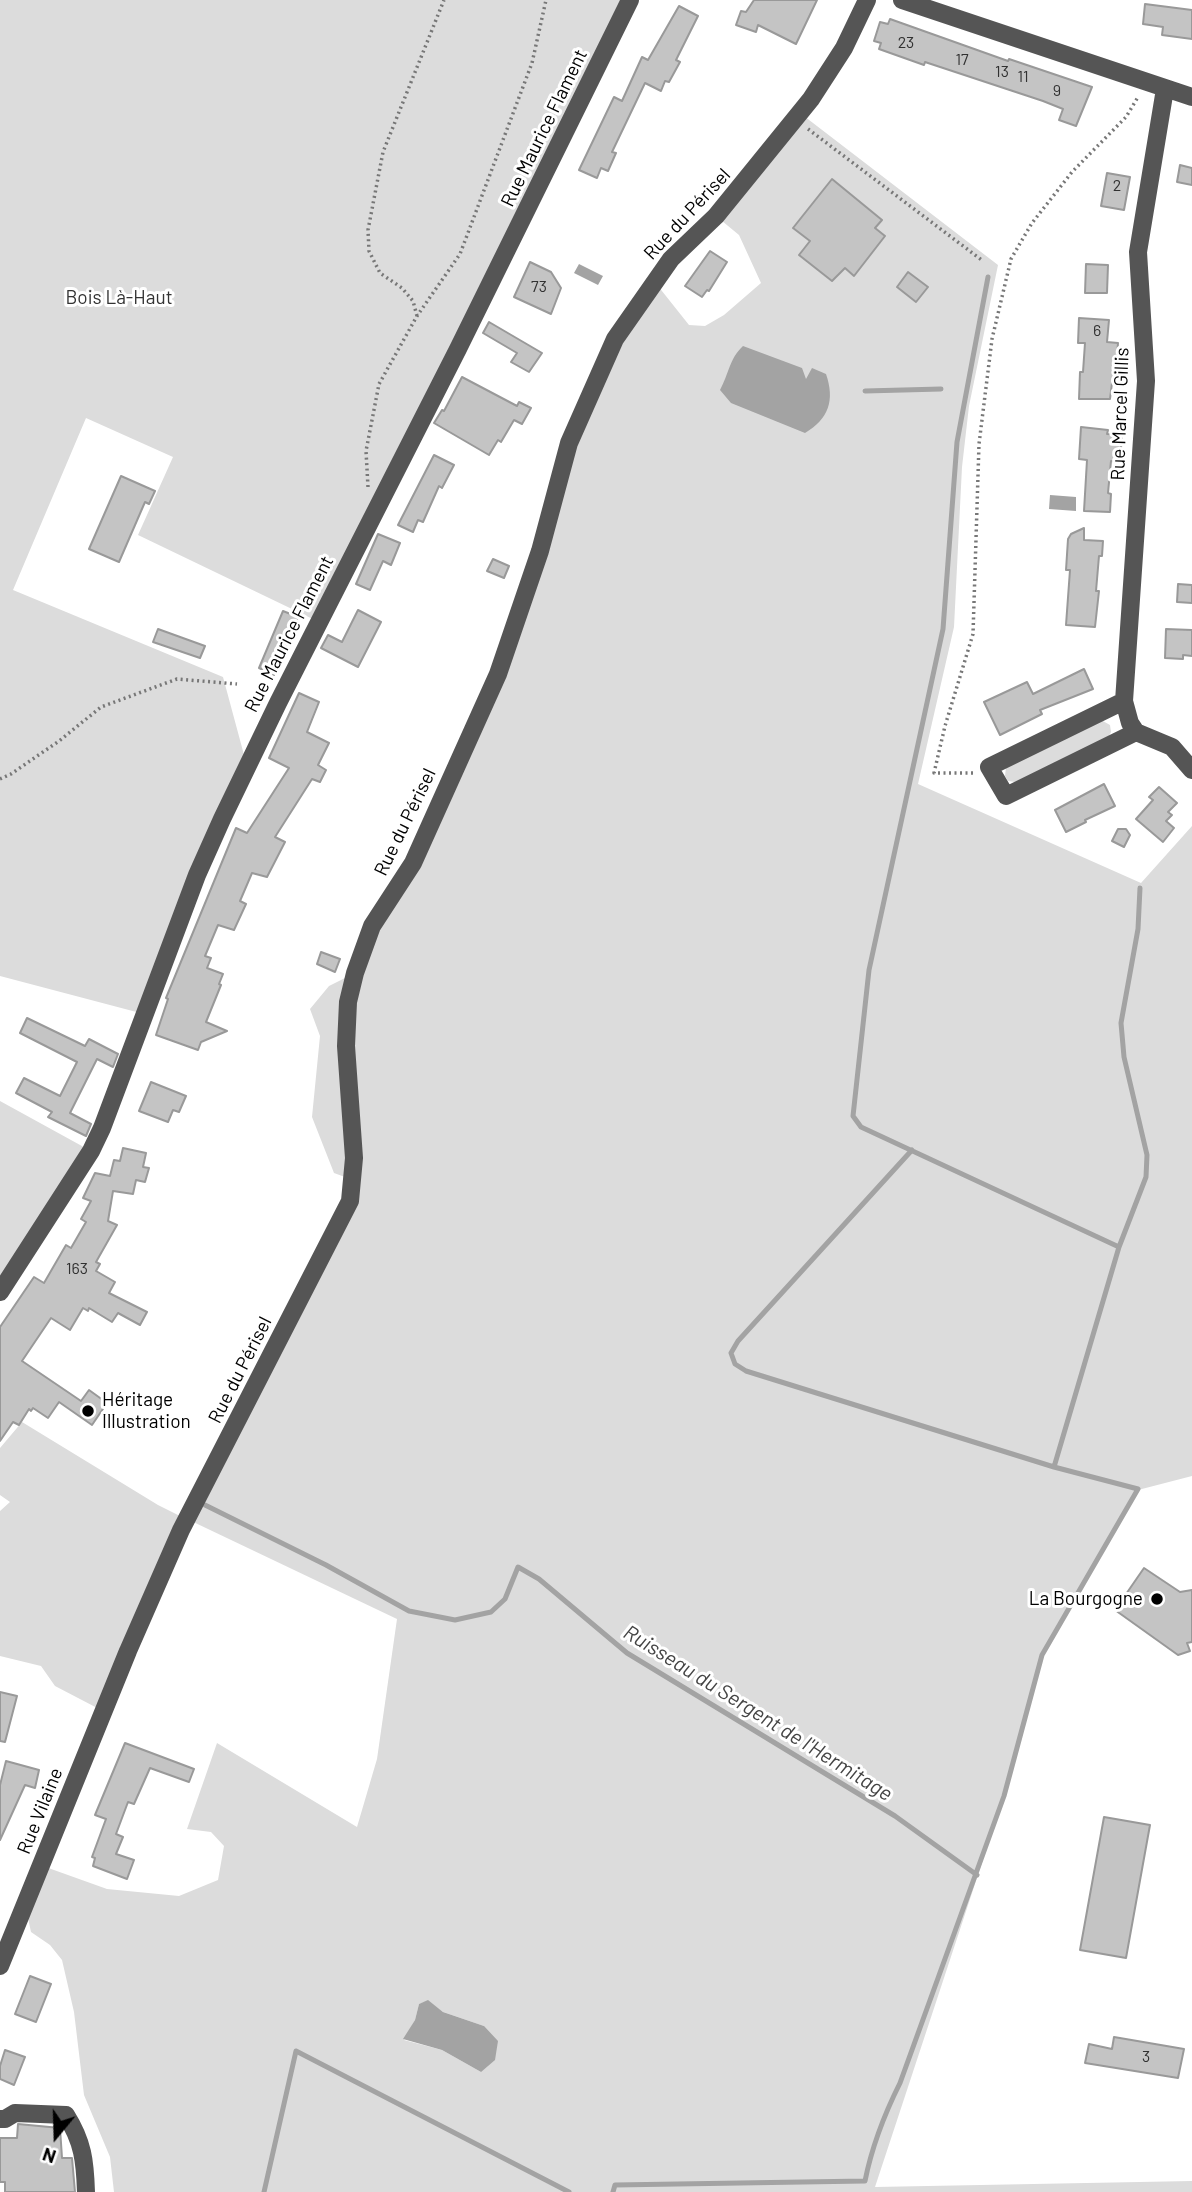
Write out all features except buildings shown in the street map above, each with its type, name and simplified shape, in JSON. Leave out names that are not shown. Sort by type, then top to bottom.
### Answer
[{"type":"street","name":"Rue Maurice Flament","points":[[0,1292],[91,1152],[212,841],[278,703],[631,0]]},
{"type":"street","name":"Rue du Périsel","points":[[103,1712],[181,1530],[350,1201],[354,1158],[346,1046],[348,1002],[355,973],[372,926],[413,863],[498,674],[540,551],[569,443],[615,338],[671,259],[716,216],[795,119],[844,48],[867,0]]},
{"type":"street","points":[[902,0],[1192,97]]},
{"type":"street","name":"Rue Marcel Gillis","points":[[1136,732],[1130,723],[1124,701],[1146,381],[1138,252],[1165,89]]},
{"type":"street","points":[[1124,701],[989,767],[1006,796],[1136,732],[1172,747],[1192,769]]},
{"type":"street","name":"Rue Vilaine","points":[[0,1966],[103,1712]]},
{"type":"street","points":[[0,2119],[15,2113],[66,2115],[78,2134],[85,2160],[86,2192]]},
{"type":"path","points":[[417,316],[413,301],[402,288],[380,273],[369,251],[368,230],[383,152],[443,0]]},
{"type":"path","points":[[370,521],[366,451],[379,384],[417,316],[460,254],[532,63],[546,0]]},
{"type":"path","points":[[993,774],[934,773],[945,726],[973,634],[979,444],[992,339],[1011,259],[1025,235],[1072,172],[1126,117],[1146,83]]},
{"type":"path","points":[[795,119],[982,261]]},
{"type":"path","points":[[0,779],[59,741],[102,707],[177,679],[237,684]]},
{"type":"green space","name":"Bois Là-Haut","points":[[0,0],[630,0],[319,622],[138,535],[173,457],[86,418],[13,590],[223,677],[247,766],[144,1014],[0,976]]},
{"type":"green space","points":[[800,113],[998,265],[969,406],[962,467],[954,627],[918,784],[1141,883],[1192,826],[1192,1476],[1138,1490],[1042,1654],[1004,1796],[875,2187],[1192,2181],[1192,2192],[114,2192],[110,2157],[84,2095],[74,2012],[62,1960],[50,1945],[31,1932],[25,1904],[40,1865],[107,1889],[179,1896],[218,1880],[224,1846],[211,1832],[187,1829],[217,1743],[357,1827],[377,1759],[397,1619],[187,1519],[103,1711],[55,1686],[41,1666],[0,1656],[0,1511],[10,1502],[0,1495],[0,1448],[22,1422],[158,1505],[186,1519],[353,1180],[334,1173],[312,1117],[320,1036],[310,1009],[329,986],[355,973],[460,759],[569,443],[654,281],[689,325],[705,326],[724,315],[761,283],[739,235],[716,216]],"holes":[[[726,380],[806,380],[721,390]],[[428,2001],[443,2012],[484,2026],[481,2072],[442,2050],[404,2040],[415,2020],[419,2004]]]},
{"type":"green space","points":[[1101,720],[1110,725],[1108,738],[1015,782],[1008,781],[1005,776],[1006,767]]},
{"type":"green space","points":[[0,1101],[91,1151],[0,1292]]},
{"type":"shaded area","points":[[579,264],[603,276],[598,285],[574,273]]},
{"type":"shaded area","points":[[743,346],[802,368],[806,379],[812,368],[826,374],[830,400],[820,422],[805,433],[731,403],[720,390],[732,361]]},
{"type":"shaded area","points":[[1050,495],[1076,497],[1076,511],[1049,509]]},
{"type":"shaded area","points":[[428,2000],[443,2012],[484,2026],[498,2041],[495,2060],[481,2072],[442,2050],[403,2039],[415,2020],[419,2004]]},
{"type":"waterway","points":[[988,277],[957,442],[943,629],[869,970],[853,1116],[861,1127],[1119,1247]]},
{"type":"waterway","points":[[865,391],[941,389]]},
{"type":"waterway","points":[[613,2192],[615,2185],[865,2181],[879,2131],[900,2083],[1004,1796],[1042,1655],[1138,1489],[1054,1467],[1119,1247],[1146,1177],[1147,1155],[1124,1057],[1121,1023],[1138,929],[1140,888]]},
{"type":"waterway","points":[[912,1150],[738,1341],[731,1353],[735,1364],[746,1371],[1054,1467]]},
{"type":"waterway","name":"Ruisseau du Sergent de l'Hermitage","points":[[205,1505],[326,1565],[409,1611],[455,1620],[491,1612],[505,1599],[518,1567],[539,1579],[627,1653],[895,1816],[977,1875]]},
{"type":"waterway","points":[[264,2192],[296,2051],[569,2192]]},
{"type":"place","name":"Héritage Illustration","points":[[88,1411]]},
{"type":"place","name":"La Bourgogne","points":[[1157,1599]]}]
